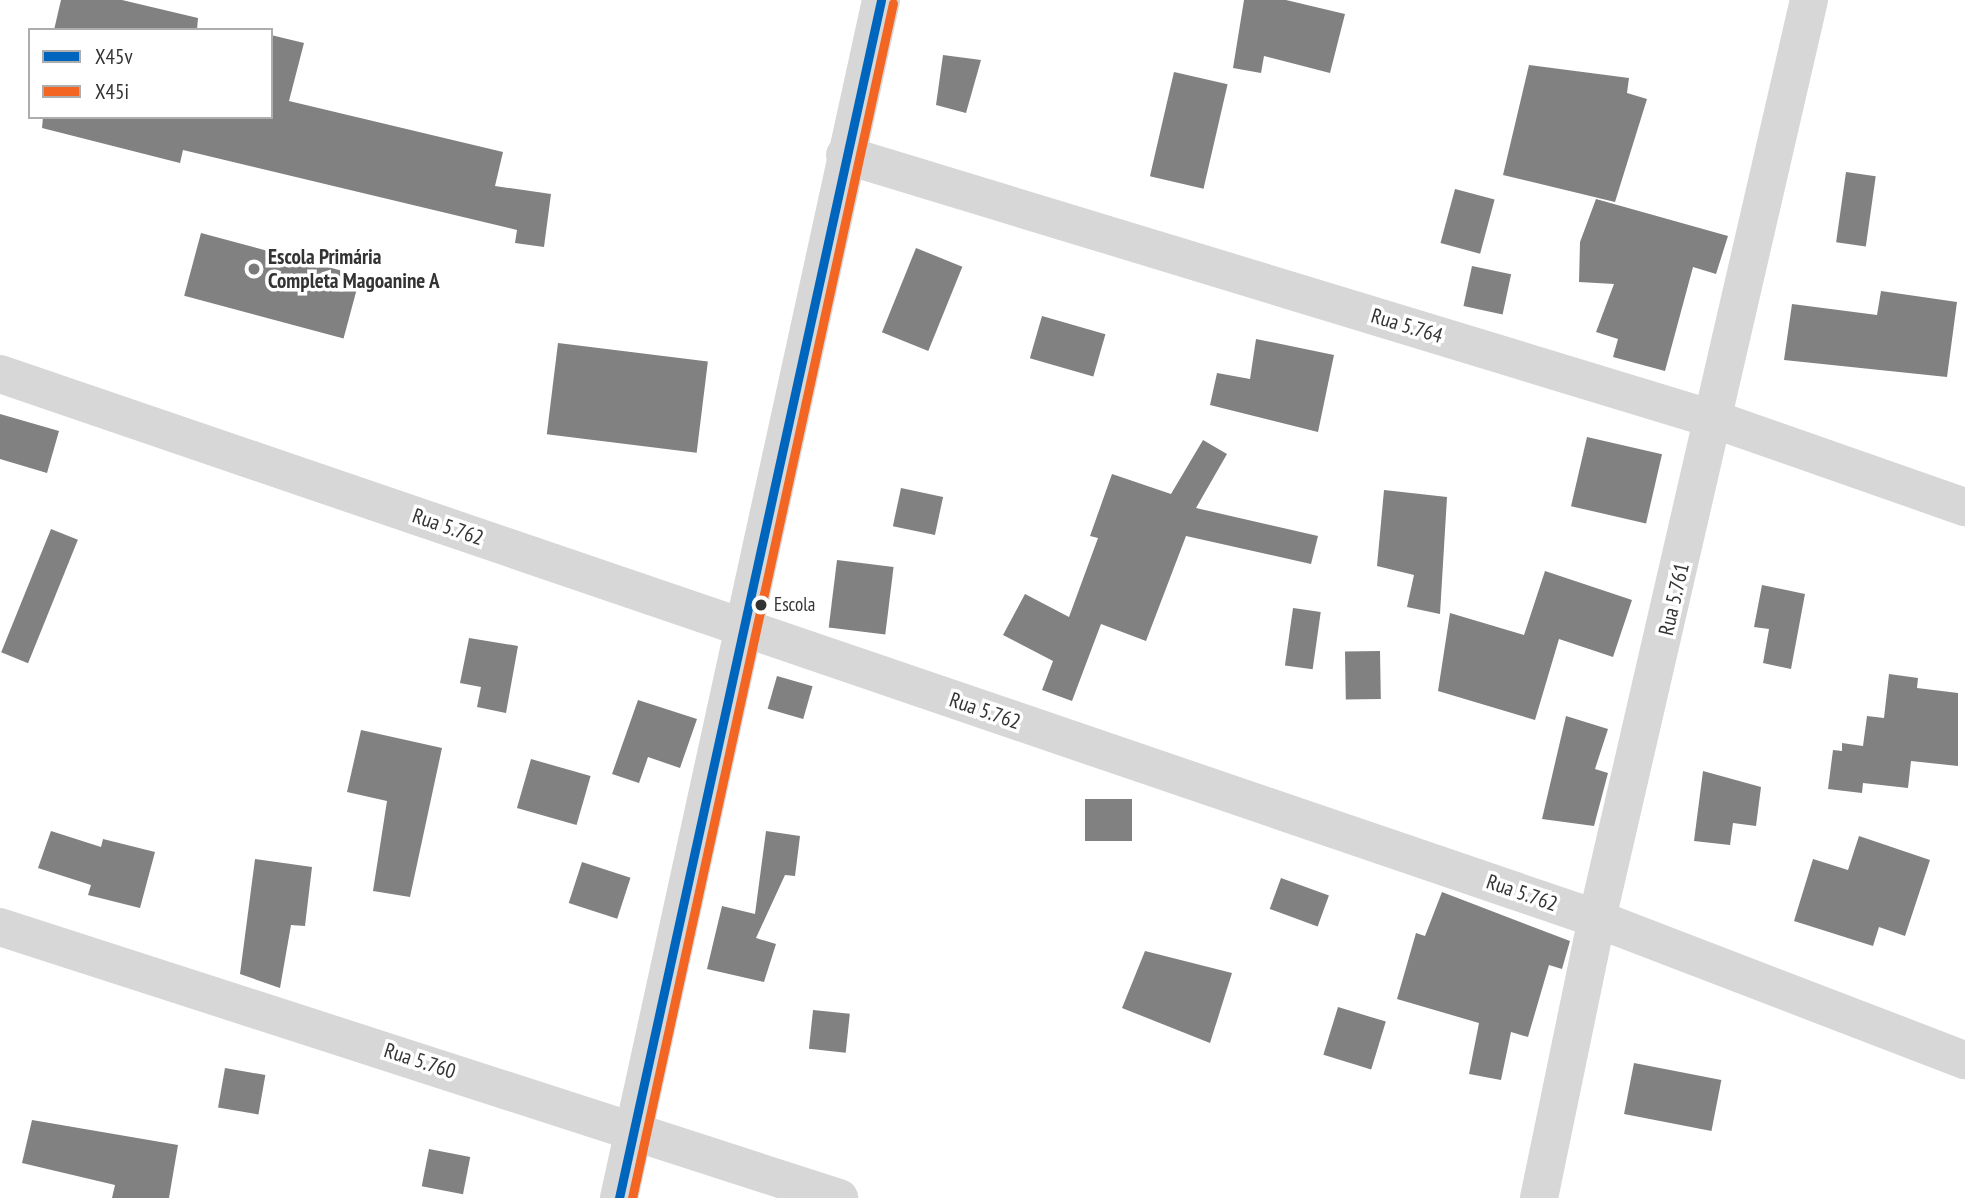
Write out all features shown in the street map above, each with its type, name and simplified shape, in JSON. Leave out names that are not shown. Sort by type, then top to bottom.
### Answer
[{"type":"street","points":[[619,1198],[749,617],[845,155],[881,0]]},
{"type":"street","name":"Rua 5.761","points":[[1539,1198],[1597,919],[1716,420],[1809,0]]},
{"type":"street","name":"Rua 5.764","points":[[845,155],[1716,420],[1965,508]]},
{"type":"street","name":"Rua 5.762","points":[[0,374],[749,617],[1597,919],[1965,1060]]},
{"type":"street","name":"Rua 5.760","points":[[0,927],[635,1129],[839,1198]]},
{"type":"building","points":[[61,0],[122,0],[198,18],[197,28],[54,28]]},
{"type":"building","points":[[1244,0],[1286,0],[1345,14],[1330,73],[1264,56],[1261,73],[1233,68]]},
{"type":"building","points":[[273,35],[304,43],[289,101],[503,152],[495,186],[551,194],[544,247],[515,243],[517,230],[183,150],[180,163],[42,128],[43,119],[273,119]]},
{"type":"building","points":[[943,55],[981,60],[966,113],[936,105]]},
{"type":"building","points":[[1529,65],[1629,78],[1627,93],[1647,99],[1615,202],[1503,175]]},
{"type":"building","points":[[1174,72],[1228,84],[1204,189],[1150,176]]},
{"type":"building","points":[[1846,172],[1876,176],[1866,246],[1836,242]]},
{"type":"building","points":[[1455,189],[1495,200],[1480,254],[1441,243]]},
{"type":"building","points":[[1596,199],[1728,236],[1716,274],[1693,267],[1665,371],[1613,357],[1618,339],[1596,332],[1614,284],[1579,282],[1580,242]]},
{"type":"building","points":[[201,233],[360,276],[344,338],[184,296]]},
{"type":"building","points":[[916,248],[962,267],[928,351],[882,332]]},
{"type":"building","points":[[1472,266],[1511,274],[1503,314],[1463,306]]},
{"type":"building","points":[[1881,291],[1957,302],[1947,377],[1784,360],[1792,304],[1877,315]]},
{"type":"building","points":[[1042,316],[1105,334],[1093,376],[1030,358]]},
{"type":"building","points":[[1256,339],[1334,355],[1318,432],[1210,405],[1217,373],[1250,379]]},
{"type":"building","points":[[558,343],[708,361],[697,453],[547,434]]},
{"type":"building","points":[[0,414],[59,431],[47,473],[0,459]]},
{"type":"building","points":[[1587,437],[1662,454],[1646,524],[1571,506]]},
{"type":"building","points":[[1203,440],[1227,454],[1196,508],[1318,536],[1311,564],[1186,536],[1146,641],[1101,624],[1072,701],[1042,690],[1053,661],[1003,635],[1025,594],[1069,617],[1098,538],[1090,536],[1112,474],[1171,494]]},
{"type":"building","points":[[901,488],[943,497],[935,535],[893,526]]},
{"type":"building","points":[[1384,490],[1447,497],[1440,614],[1407,607],[1414,575],[1377,566]]},
{"type":"building","points":[[51,529],[78,540],[28,663],[1,652]]},
{"type":"building","points":[[837,560],[894,567],[885,634],[829,627]]},
{"type":"building","points":[[1545,571],[1632,600],[1613,657],[1559,639],[1535,720],[1438,691],[1450,613],[1524,635]]},
{"type":"building","points":[[1762,585],[1805,594],[1791,669],[1763,663],[1769,629],[1754,627]]},
{"type":"building","points":[[1293,608],[1321,612],[1313,669],[1285,665]]},
{"type":"building","points":[[469,638],[518,646],[506,713],[477,707],[481,687],[460,683]]},
{"type":"building","points":[[1380,651],[1381,699],[1346,700],[1345,652]]},
{"type":"building","points":[[1889,674],[1918,678],[1917,688],[1958,693],[1958,766],[1911,761],[1908,788],[1863,783],[1862,793],[1828,789],[1833,750],[1842,751],[1842,743],[1863,746],[1867,716],[1884,718]]},
{"type":"building","points":[[777,676],[813,686],[803,719],[768,709]]},
{"type":"building","points":[[638,700],[697,719],[680,768],[648,757],[639,783],[612,774]]},
{"type":"building","points":[[1566,716],[1608,729],[1595,769],[1608,773],[1594,826],[1542,819]]},
{"type":"building","points":[[361,730],[442,748],[410,897],[373,891],[387,801],[347,792]]},
{"type":"building","points":[[531,759],[591,776],[577,825],[517,808]]},
{"type":"building","points":[[1703,771],[1761,787],[1756,826],[1733,823],[1730,845],[1694,841]]},
{"type":"building","points":[[1085,799],[1132,799],[1132,841],[1085,841]]},
{"type":"building","points":[[51,831],[101,847],[103,839],[155,852],[140,908],[88,895],[91,885],[38,868]]},
{"type":"building","points":[[766,831],[800,836],[795,876],[785,875],[756,938],[776,944],[764,982],[707,969],[722,906],[755,914]]},
{"type":"building","points":[[1859,836],[1930,860],[1905,936],[1879,927],[1873,946],[1794,921],[1813,859],[1848,870]]},
{"type":"building","points":[[255,859],[312,867],[305,926],[291,925],[280,988],[240,974]]},
{"type":"building","points":[[582,862],[631,878],[617,919],[569,903]]},
{"type":"building","points":[[1281,878],[1329,895],[1318,926],[1270,909]]},
{"type":"building","points":[[1442,892],[1570,941],[1562,969],[1549,965],[1528,1037],[1511,1032],[1501,1080],[1469,1074],[1479,1023],[1397,999],[1416,933],[1425,936]]},
{"type":"building","points":[[1145,951],[1232,973],[1210,1043],[1122,1008]]},
{"type":"building","points":[[1338,1007],[1386,1022],[1371,1069],[1323,1055]]},
{"type":"building","points":[[813,1010],[850,1014],[846,1053],[809,1049]]},
{"type":"building","points":[[1634,1063],[1721,1080],[1711,1131],[1624,1114]]},
{"type":"building","points":[[225,1068],[265,1075],[258,1115],[218,1107]]},
{"type":"building","points":[[32,1120],[178,1145],[169,1198],[112,1198],[115,1185],[22,1163]]},
{"type":"building","points":[[429,1149],[470,1157],[463,1194],[422,1186]]},
{"type":"transit line","name":"X45v","points":[[619,1198],[881,0]]},
{"type":"transit line","name":"X45i","points":[[632,1198],[893,3]]},
{"type":"place","name":"Escola Primária Completa Magoanine A","points":[[254,269]]},
{"type":"place","name":"Escola","points":[[761,605]]}]
